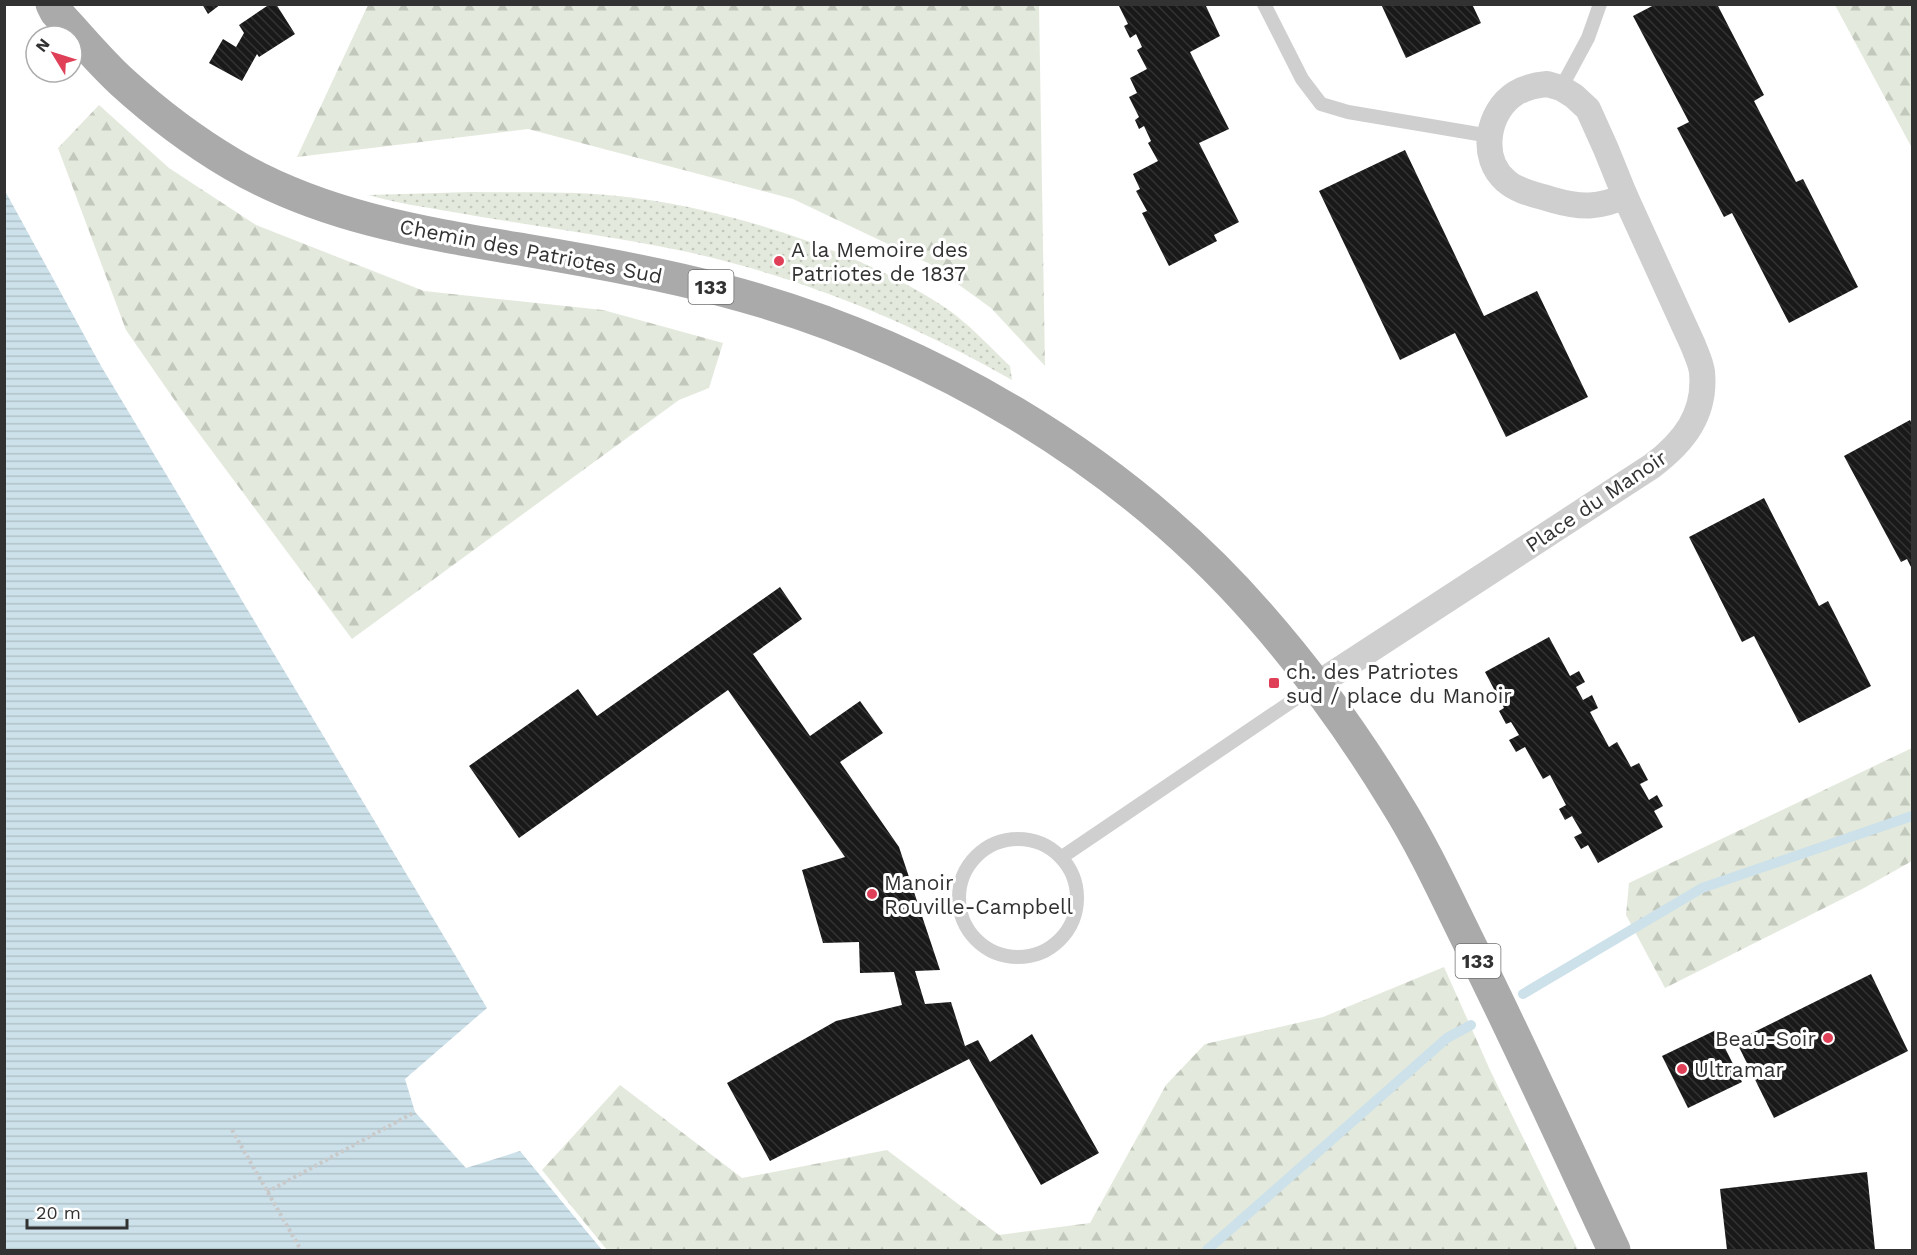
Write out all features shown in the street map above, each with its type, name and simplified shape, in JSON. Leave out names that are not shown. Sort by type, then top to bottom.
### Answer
[{"type":"main road","name":"Chemin des Patriotes Sud","points":[[52,4],[56,12],[121,81],[188,135],[234,165],[316,203],[410,230],[604,264],[722,290],[837,326],[943,373],[1046,433],[1134,496],[1185,541],[1257,613],[1316,685],[1353,735],[1398,806],[1431,866],[1492,990],[1614,1251]]},
{"type":"street","points":[[1561,88],[1547,84],[1532,86],[1515,93],[1503,104],[1490,136],[1489,152],[1494,166],[1505,181],[1517,189],[1563,202],[1584,206],[1606,205],[1625,196]]},
{"type":"street","name":"Place du Manoir","points":[[1316,685],[1652,466],[1672,451],[1687,433],[1698,412],[1702,389],[1702,369],[1689,335],[1588,109],[1561,88]]},
{"type":"lane","points":[[1264,4],[1302,79],[1321,104],[1348,112],[1490,136]]},
{"type":"lane","points":[[1561,88],[1588,38],[1600,4]]},
{"type":"lane","points":[[1062,857],[1316,685]]},
{"type":"lane","points":[[1015,838],[1032,840],[1048,846],[1062,857],[1073,875],[1078,895],[1075,916],[1066,934],[1050,948],[1031,956],[1010,957],[990,951],[974,939],[962,921],[958,901],[960,880],[970,862],[982,849],[998,841],[1015,838]]},
{"type":"path","points":[[267,1192],[415,1112]]},
{"type":"path","points":[[232,1130],[301,1251]]},
{"type":"green space","points":[[368,5],[1039,5],[1045,366],[991,308],[930,264],[793,199],[528,129],[297,157]]},
{"type":"green space","points":[[1835,5],[1912,5],[1912,148]]},
{"type":"green space","points":[[99,105],[169,168],[256,225],[424,291],[603,310],[723,343],[709,388],[679,400],[352,639],[180,408],[126,330],[58,148]]},
{"type":"green space","points":[[472,192],[600,194],[658,201],[788,234],[873,268],[912,287],[946,308],[971,328],[1010,366],[1012,380],[890,319],[804,285],[761,271],[673,249],[420,207],[368,195]]},
{"type":"green space","points":[[1912,748],[1912,861],[1864,888],[1665,988],[1626,915],[1629,883]]},
{"type":"green space","points":[[1444,967],[1490,1070],[1578,1250],[607,1250],[542,1170],[620,1085],[742,1178],[887,1150],[999,1235],[1090,1223],[1166,1085],[1205,1044],[1323,1017]]},
{"type":"water","points":[[4,189],[101,366],[487,1008],[405,1079],[415,1112],[466,1168],[520,1151],[602,1250],[5,1250]]},
{"type":"building","points":[[202,4],[221,4],[208,14]]},
{"type":"building","points":[[270,4],[276,4],[295,34],[259,57],[257,54],[242,81],[209,63],[223,39],[236,47],[244,33],[239,25]]},
{"type":"building","points":[[1118,4],[1205,4],[1220,36],[1190,52],[1229,129],[1199,143],[1239,222],[1214,235],[1217,241],[1169,266],[1142,213],[1147,211],[1136,191],[1140,189],[1133,174],[1158,161],[1148,143],[1151,141],[1144,126],[1139,129],[1135,120],[1139,117],[1129,97],[1137,93],[1130,78],[1147,69],[1137,50],[1142,47],[1136,34],[1130,38],[1124,26],[1128,24]]},
{"type":"building","points":[[1381,4],[1472,4],[1481,23],[1406,58]]},
{"type":"building","points":[[1656,4],[1717,4],[1764,95],[1754,101],[1796,182],[1803,179],[1858,287],[1789,323],[1732,213],[1724,217],[1677,128],[1689,122],[1633,16]]},
{"type":"building","points":[[1405,150],[1484,316],[1537,291],[1588,397],[1506,437],[1455,333],[1400,360],[1319,191]]},
{"type":"building","points":[[1910,420],[1912,424],[1912,569],[1907,559],[1901,562],[1844,456]]},
{"type":"building","points":[[1764,498],[1819,606],[1828,601],[1871,686],[1799,723],[1754,636],[1742,642],[1689,537]]},
{"type":"building","points":[[780,587],[802,619],[753,654],[810,736],[860,701],[883,733],[840,762],[899,847],[940,970],[915,971],[925,1004],[951,1002],[965,1046],[978,1040],[990,1062],[1032,1034],[1099,1153],[1041,1185],[969,1059],[770,1161],[727,1083],[836,1021],[902,1005],[894,972],[860,973],[859,942],[823,943],[802,870],[845,857],[728,690],[519,838],[469,766],[578,689],[597,716]]},
{"type":"building","points":[[1549,637],[1570,676],[1579,671],[1585,682],[1576,687],[1583,700],[1592,695],[1598,708],[1590,712],[1609,747],[1617,742],[1631,767],[1639,763],[1648,780],[1640,784],[1649,800],[1657,795],[1663,806],[1654,811],[1663,827],[1598,863],[1588,845],[1581,849],[1574,837],[1582,833],[1572,816],[1565,820],[1559,809],[1566,805],[1550,775],[1543,779],[1525,747],[1516,752],[1509,740],[1519,735],[1511,722],[1506,724],[1499,711],[1504,708],[1485,672]]},
{"type":"building","points":[[1871,974],[1908,1051],[1774,1118],[1736,1041]]},
{"type":"building","points":[[1716,1030],[1742,1082],[1688,1108],[1662,1056]]},
{"type":"building","points":[[1867,1172],[1875,1250],[1727,1250],[1720,1189]]},
{"type":"waterway","points":[[1523,994],[1702,888],[1912,816]]},
{"type":"waterway","points":[[1207,1250],[1447,1038],[1471,1025]]},
{"type":"place","name":"A la Memoire des Patriotes de 1837","points":[[779,261]]},
{"type":"place","name":"ch. des Patriotes sud / place du Manoir","points":[[1274,683]]},
{"type":"place","name":"Manoir Rouville-Campbell","points":[[872,894]]},
{"type":"place","name":"Beau-Soir","points":[[1828,1038]]},
{"type":"place","name":"Ultramar","points":[[1682,1069]]}]
